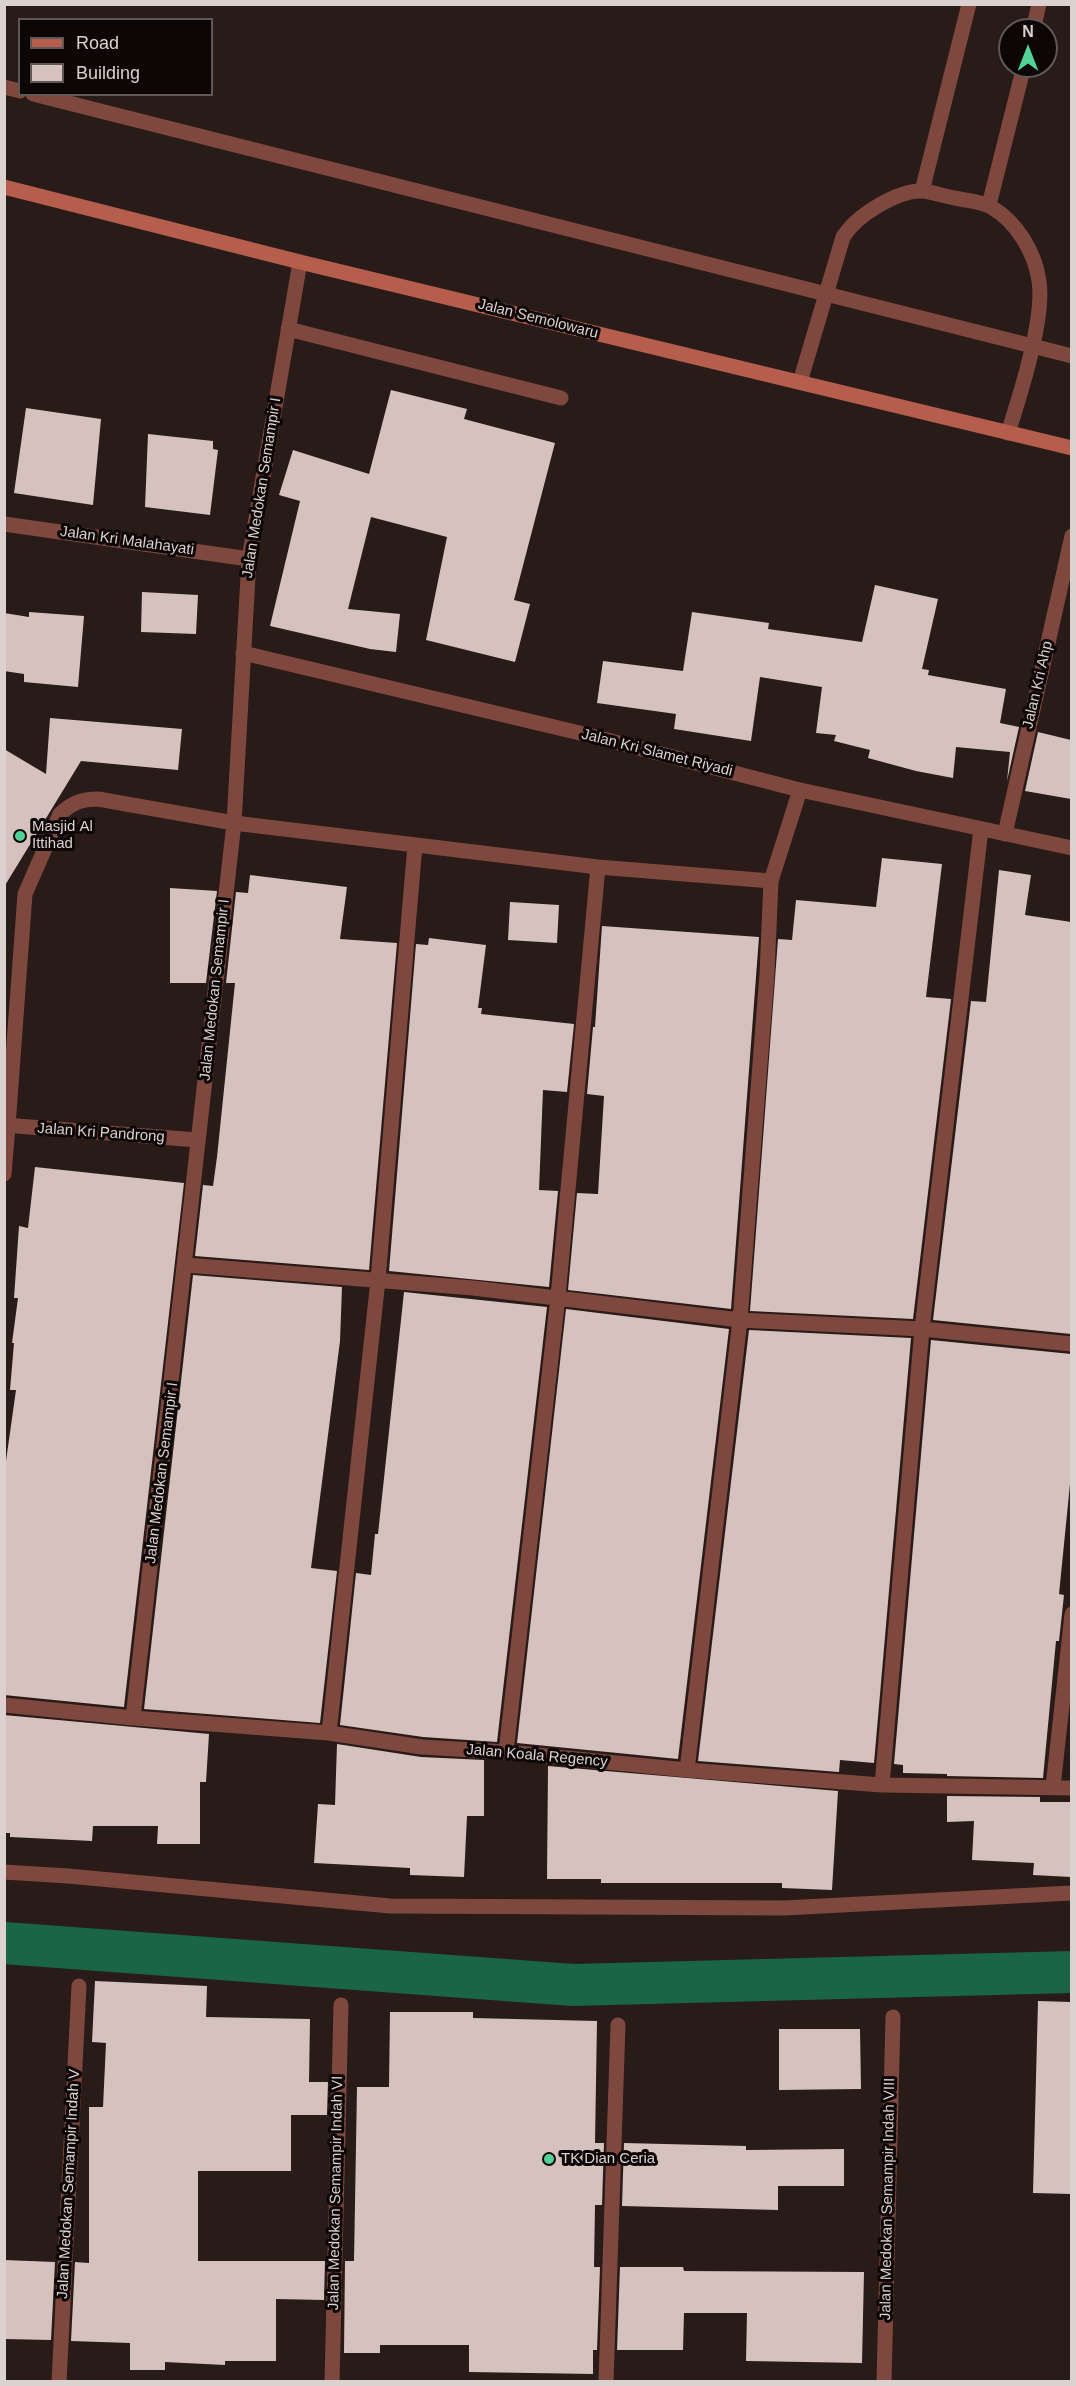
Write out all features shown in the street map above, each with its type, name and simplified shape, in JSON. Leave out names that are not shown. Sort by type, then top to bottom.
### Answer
[{"type":"main road","name":"Jalan Semolowaru","points":[[4,187],[300,262],[1071,448]]},
{"type":"street","points":[[922,191],[969,4]]},
{"type":"street","points":[[989,206],[1021,78]]},
{"type":"street","points":[[41,96],[824,301],[1030,352],[1071,356]]},
{"type":"street","points":[[800,382],[843,237],[849,227],[889,199],[922,191],[989,206],[1017,228],[1039,278],[1040,296],[1030,352],[1008,433]]},
{"type":"street","name":"Jalan Medokan Semampir I","points":[[133,1718],[186,1265],[234,824],[249,559],[300,262]]},
{"type":"street","points":[[288,329],[561,398]]},
{"type":"street","name":"Jalan Kri Malahayati","points":[[4,524],[249,559]]},
{"type":"street","name":"Jalan Kri Ahp","points":[[1005,834],[1071,536]]},
{"type":"street","name":"Jalan Kri Slamet Riyadi","points":[[243,652],[584,734],[800,790],[1071,848]]},
{"type":"street","points":[[687,1770],[740,1320],[767,974],[771,881],[800,790]]},
{"type":"street","points":[[4,1174],[25,894],[60,814],[83,799],[98,799],[234,824],[598,867],[771,881]]},
{"type":"street","points":[[882,1785],[922,1329],[981,829]]},
{"type":"street","points":[[329,1733],[378,1280],[415,845]]},
{"type":"street","points":[[506,1752],[558,1297],[598,867]]},
{"type":"street","name":"Jalan Kri Pandrong","points":[[7,1126],[198,1140]]},
{"type":"street","points":[[186,1265],[558,1297],[740,1320],[922,1329],[1071,1344]]},
{"type":"street","points":[[1053,1787],[1071,1614]]},
{"type":"street","name":"Jalan Koala Regency","points":[[4,1705],[133,1718],[329,1733],[422,1746],[687,1770],[882,1785],[1071,1788]]},
{"type":"street","points":[[4,1872],[390,1906],[784,1908],[1071,1893]]},
{"type":"street","name":"Jalan Medokan Semampir Indah V","points":[[59,2382],[79,1986]]},
{"type":"street","name":"Jalan Medokan Semampir Indah VI","points":[[332,2382],[341,2005]]},
{"type":"street","name":"Jalan Medokan Semampir Indah VIII","points":[[884,2382],[893,2017]]},
{"type":"street","points":[[606,2382],[618,2025]]},
{"type":"building","points":[[391,390],[467,409],[464,419],[555,443],[514,600],[530,604],[515,662],[426,640],[447,537],[371,517],[348,609],[400,614],[396,652],[370,649],[270,626],[300,501],[279,495],[293,450],[369,474]]},
{"type":"building","points":[[26,408],[101,419],[93,505],[14,493]]},
{"type":"building","points":[[148,434],[213,441],[213,449],[218,450],[210,515],[145,507]]},
{"type":"building","points":[[875,585],[938,599],[922,669],[929,670],[928,675],[1006,689],[1000,723],[1019,727],[1007,781],[1010,752],[956,747],[953,778],[868,758],[870,750],[834,741],[836,735],[816,733],[822,687],[760,677],[751,741],[674,729],[676,714],[597,703],[603,661],[683,671],[692,612],[769,623],[768,629],[862,642]]},
{"type":"building","points":[[142,592],[198,595],[196,634],[141,632]]},
{"type":"building","points":[[29,612],[84,616],[78,687],[24,682],[24,674],[4,671],[4,613],[29,617]]},
{"type":"building","points":[[50,718],[182,729],[178,770],[81,761],[4,887],[4,749],[46,774]]},
{"type":"building","points":[[1038,732],[1071,740],[1071,799],[1025,791]]},
{"type":"building","points":[[882,858],[942,864],[926,997],[951,999],[913,1319],[750,1311],[778,939],[792,940],[796,900],[876,907]]},
{"type":"building","points":[[999,870],[1031,875],[1025,915],[1071,922],[1071,1334],[933,1320],[971,1001],[986,1002]]},
{"type":"building","points":[[250,875],[347,887],[340,939],[397,943],[369,1270],[195,1256],[203,1185],[213,1186],[217,1157],[235,983],[226,983],[236,892],[248,893]]},
{"type":"building","points":[[170,888],[217,891],[206,983],[170,983]]},
{"type":"building","points":[[510,902],[559,905],[557,943],[508,940]]},
{"type":"building","points":[[602,926],[759,937],[731,1309],[568,1290],[577,1193],[598,1194],[604,1096],[587,1094],[593,1027],[595,1027]]},
{"type":"building","points":[[429,938],[486,945],[478,1008],[482,1008],[481,1014],[574,1024],[567,1092],[543,1090],[539,1190],[558,1191],[549,1287],[389,1271],[416,944],[428,945]]},
{"type":"building","points":[[35,1167],[184,1183],[124,1707],[4,1695],[4,1475],[16,1390],[10,1390],[14,1343],[12,1343],[18,1298],[14,1298],[19,1226],[28,1228]]},
{"type":"building","points":[[193,1275],[342,1287],[340,1341],[311,1568],[337,1571],[320,1723],[144,1709]]},
{"type":"building","points":[[404,1292],[547,1307],[497,1742],[423,1737],[340,1725],[356,1573],[371,1575],[375,1534],[378,1534]]},
{"type":"building","points":[[566,1309],[729,1329],[678,1759],[517,1743]]},
{"type":"building","points":[[749,1330],[911,1338],[874,1763],[840,1760],[839,1772],[698,1761]]},
{"type":"building","points":[[931,1340],[1071,1354],[1071,1474],[1059,1594],[1064,1595],[1059,1641],[1056,1641],[1043,1778],[903,1773],[903,1765],[894,1764]]},
{"type":"building","points":[[4,1715],[209,1734],[206,1782],[200,1782],[200,1844],[157,1844],[158,1826],[93,1826],[92,1841],[10,1837],[10,1833],[4,1833]]},
{"type":"building","points":[[337,1744],[421,1757],[484,1760],[484,1816],[467,1816],[464,1877],[410,1875],[410,1868],[314,1863],[318,1804],[335,1805]]},
{"type":"building","points":[[548,1766],[838,1791],[832,1890],[782,1888],[782,1883],[601,1883],[601,1879],[547,1879]]},
{"type":"building","points":[[947,1796],[1040,1797],[1040,1802],[1071,1802],[1071,1877],[1033,1875],[1034,1863],[972,1860],[974,1821],[947,1822]]},
{"type":"building","points":[[95,1981],[207,1986],[206,2017],[310,2019],[309,2082],[328,2082],[327,2115],[291,2115],[291,2171],[198,2171],[198,2261],[325,2261],[324,2300],[276,2299],[276,2361],[225,2361],[225,2365],[165,2362],[165,2370],[130,2370],[130,2343],[71,2341],[75,2262],[89,2263],[89,2107],[103,2107],[106,2043],[92,2042]]},
{"type":"building","points":[[1038,2001],[1071,2002],[1071,2194],[1033,2193]]},
{"type":"building","points":[[390,2012],[473,2012],[473,2018],[597,2021],[595,2143],[604,2143],[602,2205],[595,2205],[594,2267],[600,2267],[597,2350],[593,2350],[593,2374],[469,2372],[469,2345],[380,2345],[380,2353],[344,2353],[345,2261],[354,2261],[357,2087],[389,2087]]},
{"type":"building","points":[[779,2029],[860,2029],[861,2089],[779,2090]]},
{"type":"building","points":[[624,2143],[746,2146],[746,2150],[844,2149],[844,2186],[778,2186],[778,2210],[622,2206]]},
{"type":"building","points":[[4,2260],[55,2262],[51,2340],[4,2339]]},
{"type":"building","points":[[620,2267],[683,2267],[684,2271],[864,2272],[862,2363],[746,2361],[747,2313],[684,2313],[683,2350],[617,2350]]},
{"type":"waterway","points":[[4,1943],[573,1985],[1072,1972]]},
{"type":"place","name":"Masjid Al Ittihad","points":[[20,836]]},
{"type":"place","name":"TK Dian Ceria","points":[[549,2159]]}]
